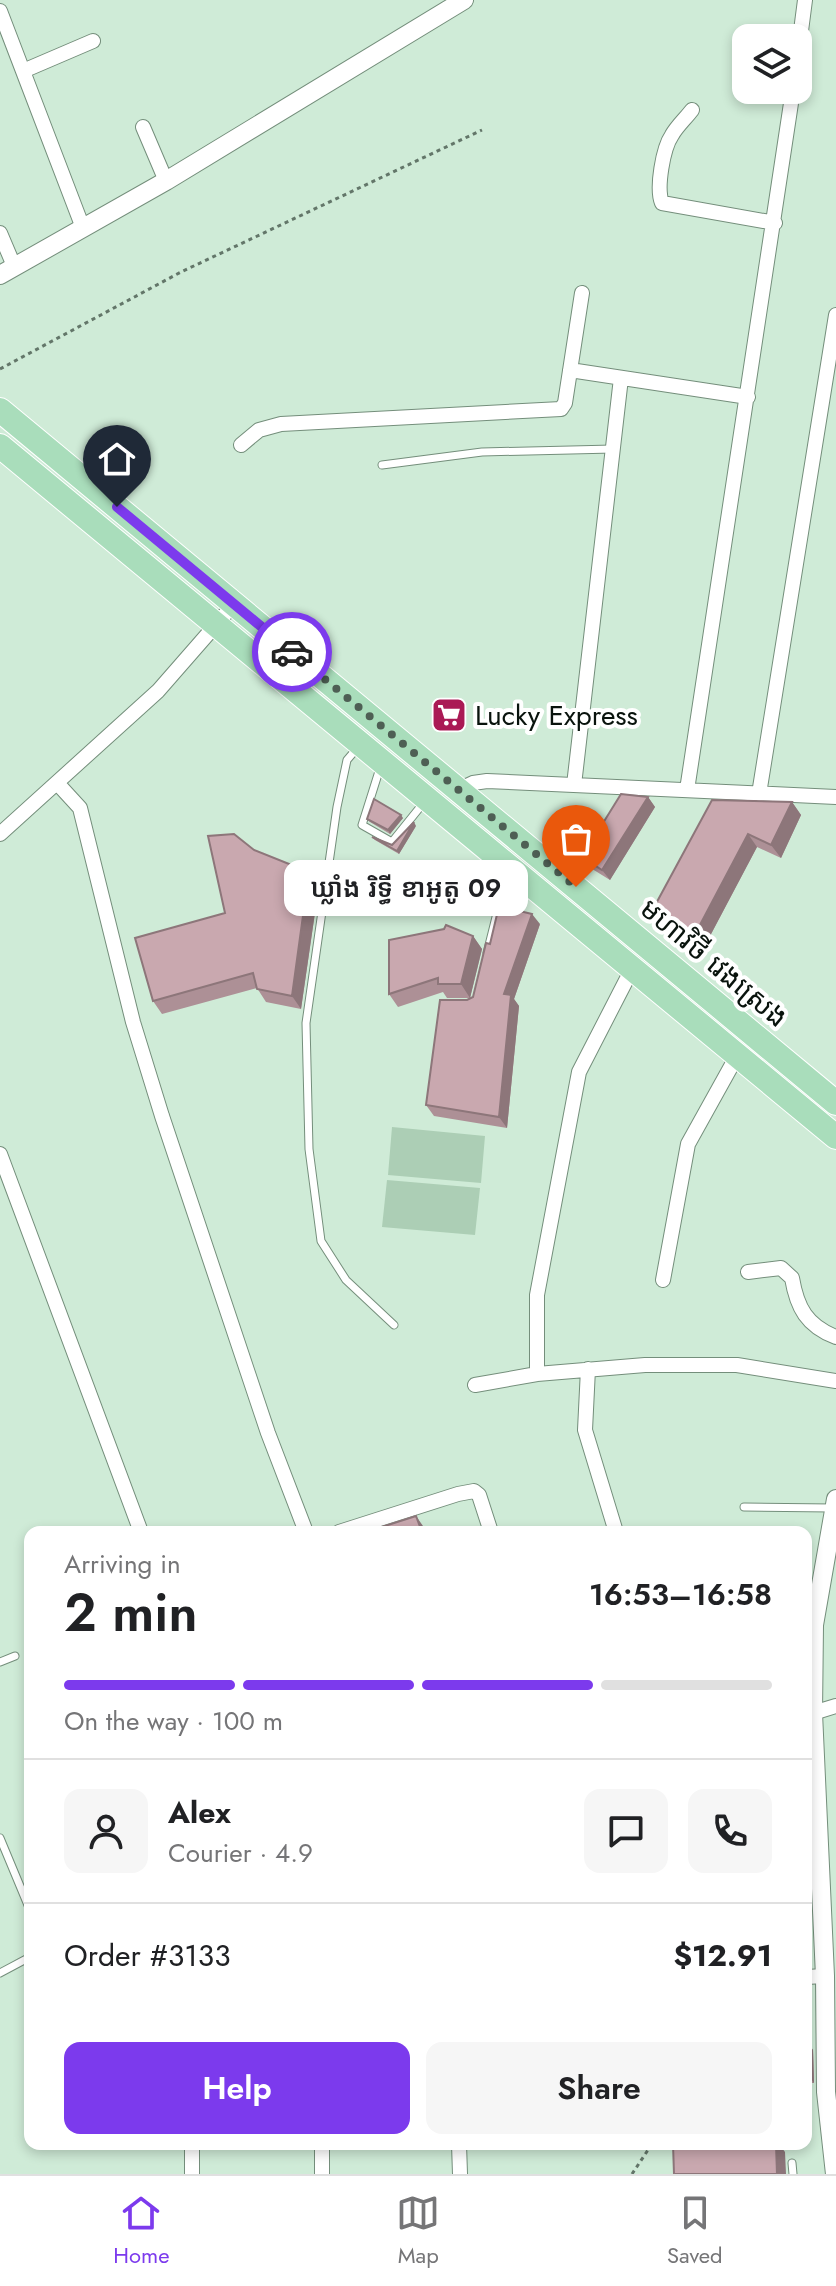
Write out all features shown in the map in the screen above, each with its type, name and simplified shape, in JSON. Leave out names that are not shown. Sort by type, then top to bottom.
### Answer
[{"type":"main road","name":"មហាវិថី វេងស្រេង","points":[[0,410],[836,1103]]},
{"type":"main road","name":"មហាវិថី វេងស្រេង","points":[[0,446],[836,1137]]},
{"type":"street","points":[[0,233],[7,270],[166,181],[464,0]]},
{"type":"street","points":[[802,24],[805,0]]},
{"type":"street","points":[[0,11],[83,228]]},
{"type":"street","points":[[23,71],[93,41]]},
{"type":"street","points":[[687,790],[791,104]]},
{"type":"street","points":[[692,110],[668,144],[658,190],[662,203],[775,223]]},
{"type":"street","points":[[143,127],[166,181]]},
{"type":"street","points":[[241,445],[259,430],[281,424],[561,409],[565,403],[582,293]]},
{"type":"street","points":[[759,794],[836,315]]},
{"type":"street","points":[[570,370],[748,397]]},
{"type":"street","points":[[574,785],[621,378]]},
{"type":"street","points":[[0,834],[158,691],[234,604]]},
{"type":"street","points":[[433,804],[457,789],[487,781],[836,797]]},
{"type":"street","points":[[58,784],[80,808],[133,1022],[162,1116],[268,1433],[304,1526]]},
{"type":"street","points":[[537,1374],[537,1295],[579,1072],[632,969]]},
{"type":"street","points":[[663,1280],[688,1144],[738,1054]]},
{"type":"street","points":[[0,1154],[139,1526]]},
{"type":"street","points":[[748,1272],[781,1268],[792,1278],[796,1302],[807,1318],[824,1333],[836,1337]]},
{"type":"street","points":[[475,1385],[537,1374],[645,1365],[737,1365],[836,1381]]},
{"type":"street","points":[[588,1369],[585,1430],[614,1526]]},
{"type":"street","points":[[358,1526],[474,1491],[479,1495],[489,1526]]},
{"type":"street","points":[[812,1676],[814,1625],[835,1504]]},
{"type":"street","points":[[812,1702],[836,1706]]},
{"type":"street","points":[[812,1840],[816,1977],[835,2174]]},
{"type":"street","points":[[192,2150],[192,2174]]},
{"type":"street","points":[[322,2150],[322,2174]]},
{"type":"street","points":[[459,2150],[460,2174]]},
{"type":"lane","points":[[382,465],[482,452],[613,449]]},
{"type":"lane","points":[[361,744],[347,760],[337,807],[306,1023],[309,1149],[321,1241],[346,1280],[394,1325]]},
{"type":"lane","points":[[381,762],[362,825],[392,842],[433,804]]},
{"type":"lane","points":[[485,960],[500,901],[494,885],[502,862]]},
{"type":"lane","points":[[744,1507],[835,1504]]},
{"type":"lane","points":[[0,1662],[15,1656]]},
{"type":"lane","points":[[0,1838],[24,1896]]},
{"type":"lane","points":[[0,1973],[24,1960]]},
{"type":"lane","points":[[792,2163],[793,2174]]},
{"type":"path","points":[[0,369],[181,272],[482,130]]},
{"type":"path","points":[[632,2174],[648,2150]]},
{"type":"green space","points":[[392,1127],[485,1136],[481,1183],[388,1175]]},
{"type":"green space","points":[[387,1180],[480,1188],[475,1235],[382,1227]]},
{"type":"building","points":[[621,794],[648,797],[602,870],[582,857]]},
{"type":"building","points":[[374,799],[401,815],[388,830],[367,819]]},
{"type":"building","points":[[712,800],[792,802],[771,845],[748,834],[692,940],[652,911]]},
{"type":"building","points":[[414,822],[397,851],[372,837],[392,845]]},
{"type":"building","points":[[234,834],[254,850],[309,872],[292,996],[257,989],[253,973],[153,1001],[135,938],[225,913],[208,836]]},
{"type":"building","points":[[499,906],[532,914],[504,994],[511,995],[499,1117],[426,1105],[440,1000],[467,1000],[473,997]]},
{"type":"building","points":[[446,925],[473,936],[461,984],[438,984],[438,978],[389,994],[389,940],[444,929]]},
{"type":"building","points":[[416,1516],[420,1526],[385,1526]]},
{"type":"building","points":[[673,2150],[776,2150],[777,2174],[674,2174]]},
{"type":"way so far","points":[[292,652],[576,887]]},
{"type":"place","name":"Lucky Express","points":[[449,715]]},
{"type":"place","name":"ឃ្លាំង រិទ្ធី ខាអូតូ 09","points":[[576,887]]},
{"type":"route","points":[[117,507],[292,652]]}]
